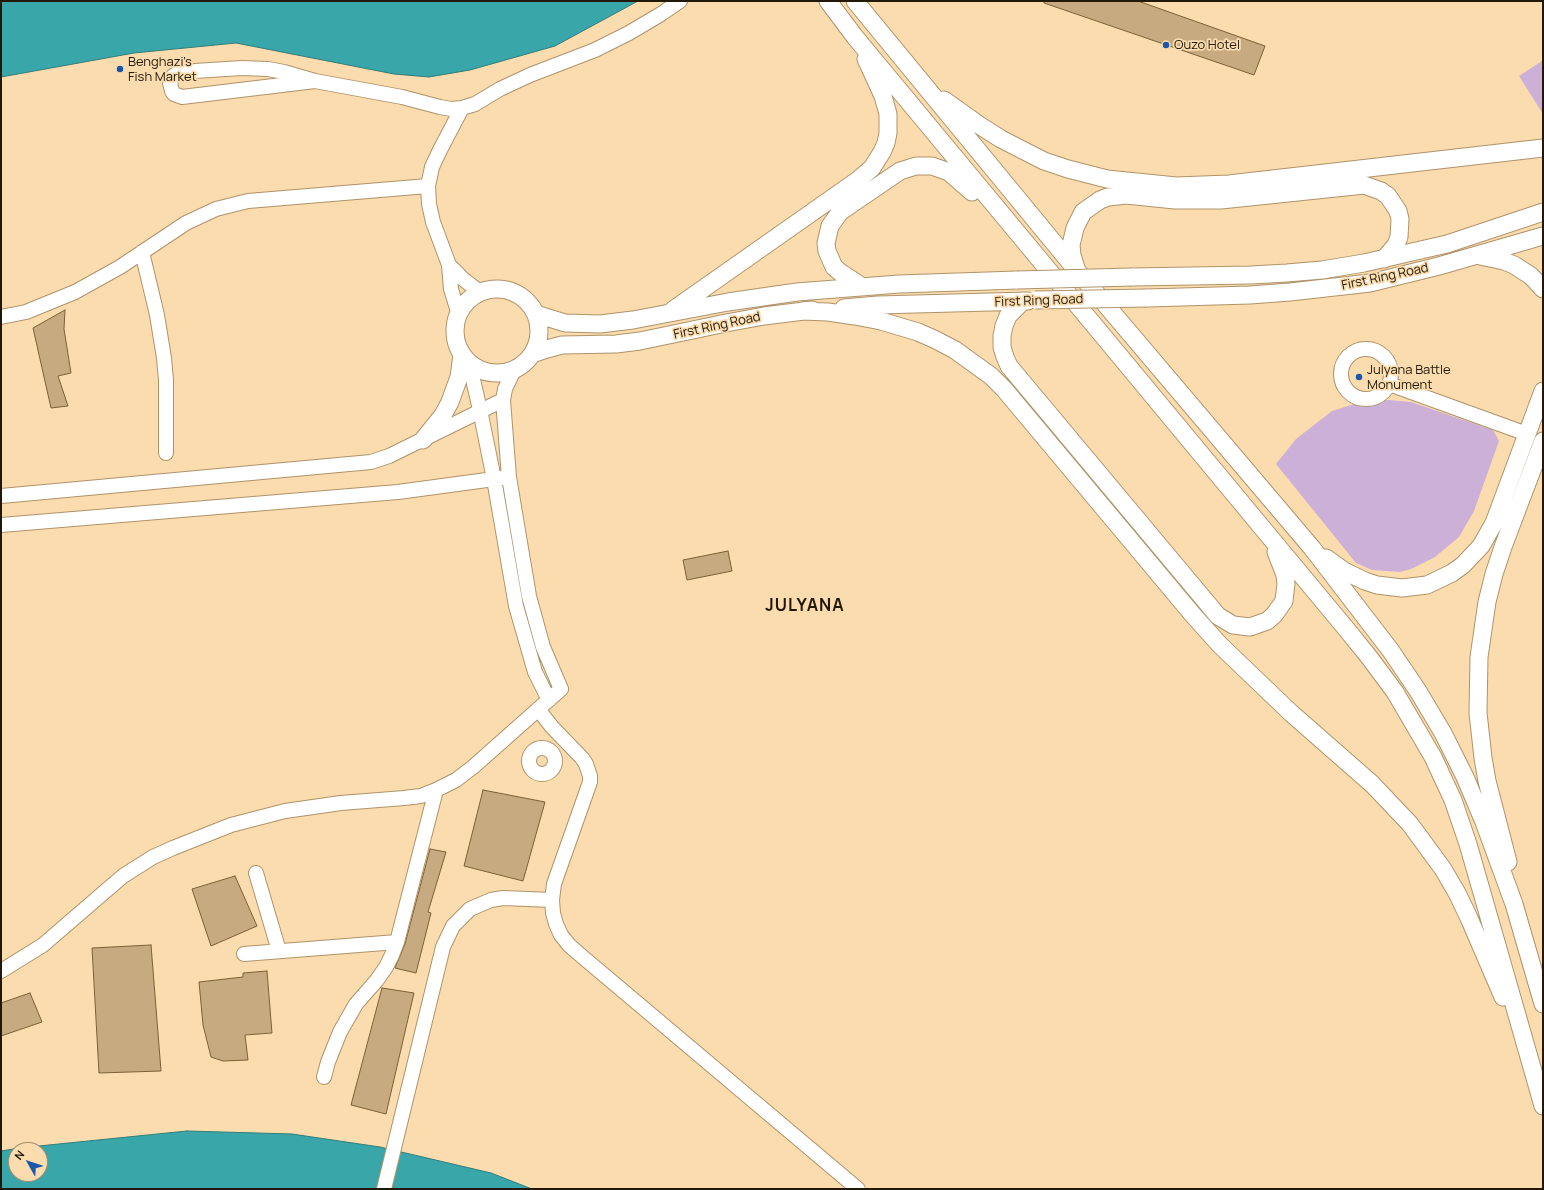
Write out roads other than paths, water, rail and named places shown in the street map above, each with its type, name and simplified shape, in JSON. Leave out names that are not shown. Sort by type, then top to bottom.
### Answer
[{"type":"main road","points":[[828,1],[1000,212],[1369,656],[1395,692],[1433,757],[1453,800],[1468,844],[1543,1106]]},
{"type":"main road","points":[[855,1],[1078,272],[1312,548],[1391,651],[1418,691],[1443,734],[1465,777],[1484,822],[1514,904],[1543,1004]]},
{"type":"main road","points":[[668,314],[858,180],[872,168],[878,160],[888,133],[888,114],[883,96],[856,37]]},
{"type":"main road","points":[[919,80],[979,125],[1022,151],[1068,169],[1107,179],[1128,182],[1176,186],[1229,184],[1543,148]]},
{"type":"main road","points":[[861,286],[834,267],[827,251],[827,234],[832,222],[840,212],[900,171],[924,165],[941,168],[956,177],[974,194],[1000,212]]},
{"type":"main road","points":[[1078,272],[1074,264],[1071,245],[1072,236],[1078,220],[1083,212],[1100,200],[1112,196],[1126,195],[1175,200],[1221,200],[1364,185],[1373,187],[1388,196],[1394,203],[1400,219],[1399,237],[1396,245],[1384,259]]},
{"type":"main road","name":"First Ring Road","points":[[536,314],[565,323],[600,324],[617,323],[728,302],[797,292],[861,286],[1017,280],[1251,275],[1322,270],[1384,259],[1447,244],[1543,212]]},
{"type":"main road","name":"First Ring Road","points":[[532,354],[562,346],[616,344],[640,341],[734,322],[802,311],[878,305],[1250,295],[1370,283],[1543,236]]},
{"type":"main road","points":[[1476,255],[1504,261],[1514,265],[1531,276],[1543,289]]},
{"type":"main road","points":[[497,289],[513,292],[526,301],[536,314],[539,330],[537,343],[532,354],[521,366],[514,370],[490,373],[475,367],[465,358],[457,345],[456,324],[459,315],[468,302],[481,293],[497,289]]},
{"type":"main road","points":[[1029,300],[1008,316],[1003,331],[1002,347],[1009,366],[1212,610],[1225,622],[1242,627],[1259,625],[1267,621],[1279,609],[1284,601],[1286,584],[1274,542]]},
{"type":"main road","points":[[802,311],[828,312],[855,316],[881,321],[918,332],[955,350],[991,376],[1004,389],[1193,615],[1220,644],[1291,713],[1372,784],[1410,824],[1443,869],[1457,893],[1500,991],[1523,1034]]},
{"type":"main road","points":[[423,440],[443,415],[450,402],[465,358]]},
{"type":"main road","points":[[1312,548],[1344,571],[1377,585],[1402,588],[1415,587],[1427,585],[1452,573],[1473,556],[1488,535],[1494,523],[1543,391]]},
{"type":"main road","points":[[1514,904],[1507,855],[1491,796],[1483,758],[1478,713],[1479,657],[1485,616],[1494,574],[1543,441]]},
{"type":"street","points":[[315,81],[182,97],[174,94],[170,87],[172,76],[179,72],[252,68],[284,72],[315,81],[402,97],[440,107],[451,109],[462,108],[475,104],[500,89],[530,75],[596,50],[629,33],[680,1]]},
{"type":"street","points":[[252,68],[255,88]]},
{"type":"street","points":[[459,315],[450,289],[449,265],[433,222],[429,204],[428,186],[432,167],[437,155],[462,108]]},
{"type":"street","points":[[1,317],[26,312],[75,292],[120,267],[196,218],[216,208],[248,201],[428,186]]},
{"type":"street","points":[[142,252],[157,315],[164,358],[166,380],[166,453]]},
{"type":"street","points":[[449,265],[463,279],[481,293]]},
{"type":"street","points":[[465,358],[480,410],[494,479],[516,606],[543,705],[560,736],[586,764],[590,776],[590,782],[554,884],[552,900],[553,913],[561,935],[569,945],[858,1189]]},
{"type":"street","points":[[1,971],[43,945],[123,876],[153,857],[231,825],[285,811],[334,804],[421,796],[436,790],[456,780],[473,767],[561,690],[543,647],[529,596],[509,477],[503,400],[506,384],[514,370]]},
{"type":"street","points":[[1389,384],[1527,434]]},
{"type":"street","points":[[1,496],[371,462],[389,456],[503,400]]},
{"type":"street","points":[[1,525],[398,492],[509,477]]},
{"type":"street","points":[[549,750],[560,736]]},
{"type":"street","points":[[324,1077],[328,1062],[340,1032],[356,1004],[386,967],[397,942],[436,790]]},
{"type":"street","points":[[256,873],[279,951]]},
{"type":"street","points":[[384,1189],[443,947],[447,936],[461,917],[475,907],[491,900],[502,898],[552,900]]},
{"type":"street","points":[[244,954],[397,942]]},
{"type":"water","points":[[1,1],[638,1],[555,46],[470,70],[429,77],[394,74],[236,43],[134,53],[1,77]]},
{"type":"water","points":[[187,1131],[292,1134],[380,1147],[491,1173],[532,1189],[1,1189],[1,1151],[8,1150],[8,1182],[48,1182],[48,1145]]},
{"type":"place","name":"Ouzo Hotel","points":[[1166,45]]},
{"type":"place","name":"Benghazi's Fish Market","points":[[120,69]]},
{"type":"place","name":"Julyana Battle Monument","points":[[1359,377]]},
{"type":"district","name":"JULYANA","points":[[805,606]]}]
